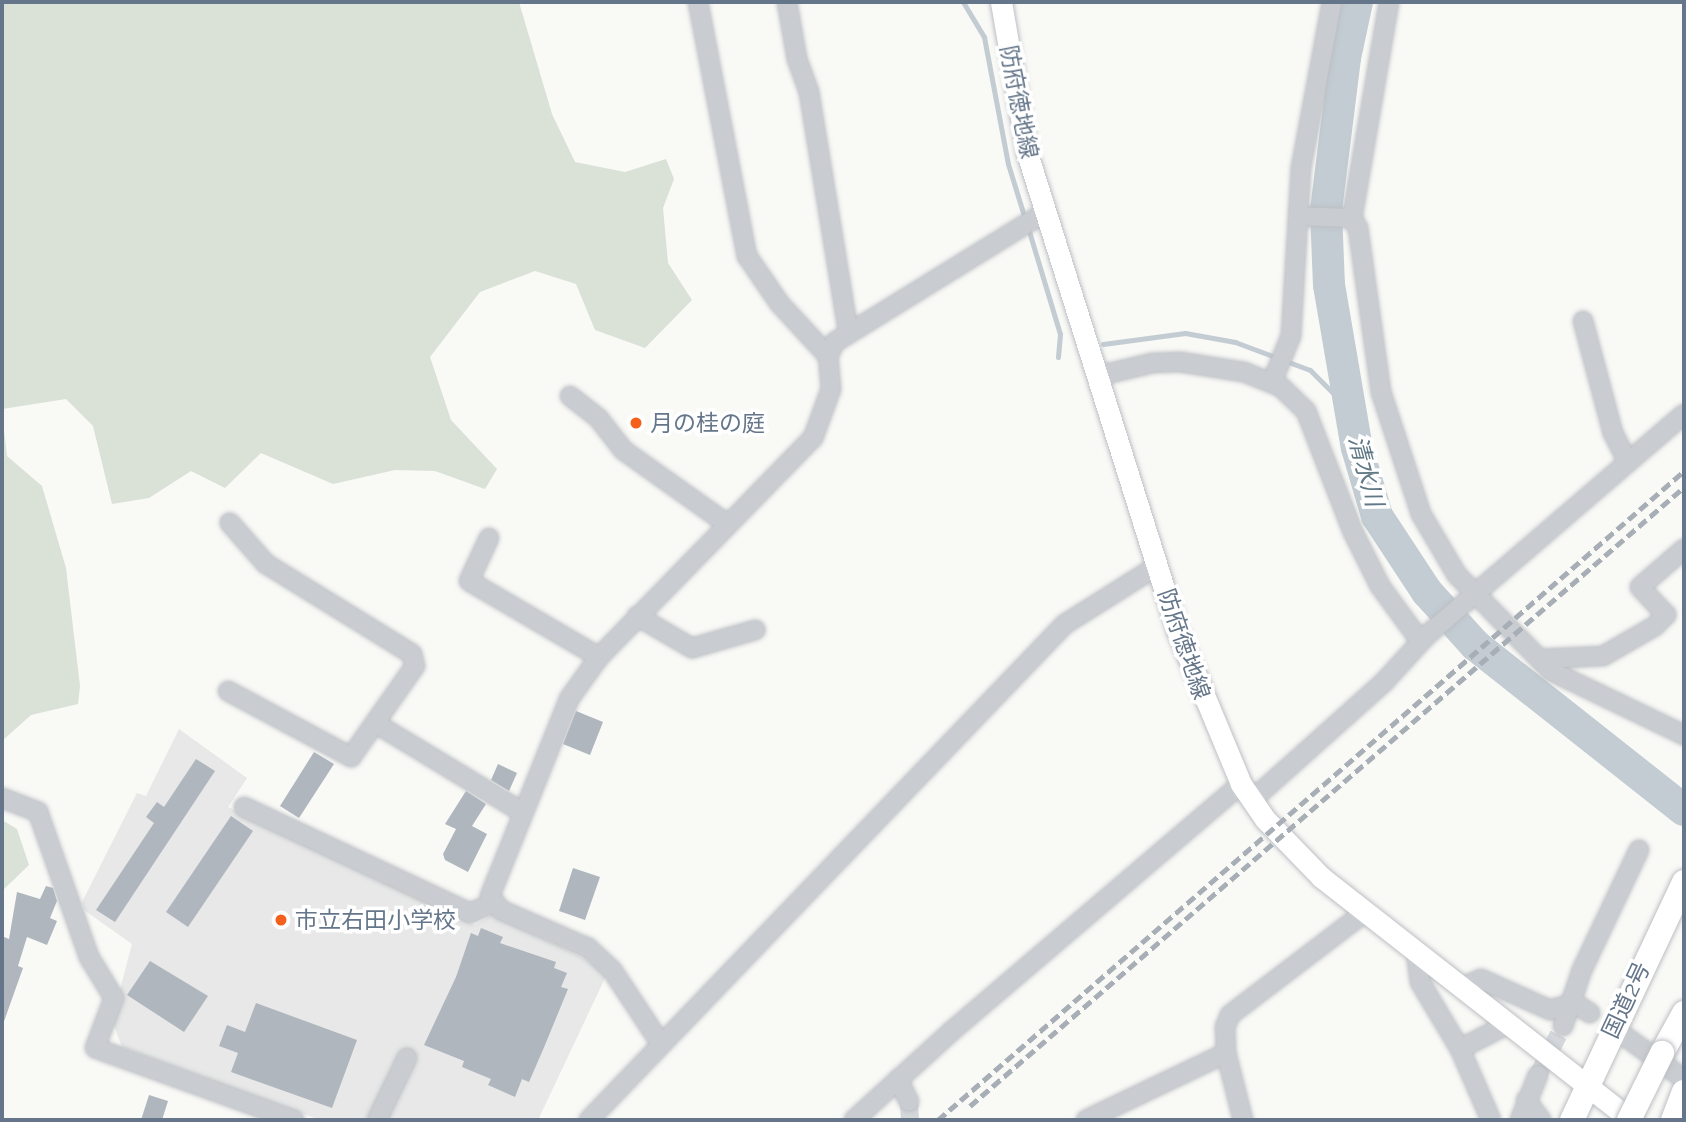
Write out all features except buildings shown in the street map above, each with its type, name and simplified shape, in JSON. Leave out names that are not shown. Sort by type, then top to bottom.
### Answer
[{"type":"highway","name":"国道2号","points":[[1572,1120],[1585,1086],[1684,882]]},
{"type":"highway","points":[[1630,1120],[1684,1013]]},
{"type":"highway","points":[[1673,1120],[1684,1092]]},
{"type":"main road","name":"防府徳地線","points":[[1001,2],[1027,153],[1199,691],[1246,793],[1321,877],[1630,1120]]},
{"type":"street","points":[[493,903],[490,887],[569,699],[598,657],[813,438],[831,389],[828,356],[772,294],[747,256],[698,2]]},
{"type":"street","points":[[787,2],[797,59],[809,92],[848,331]]},
{"type":"street","points":[[1272,382],[1291,336],[1301,168],[1332,2]]},
{"type":"street","points":[[1388,2],[1352,218],[1357,228],[1366,309],[1390,426],[1421,514],[1470,598],[1540,659],[1568,681],[1582,683],[1684,734]]},
{"type":"street","points":[[828,356],[848,331],[1047,211]]},
{"type":"street","points":[[1299,216],[1352,218]]},
{"type":"street","points":[[1583,321],[1613,433],[1629,462]]},
{"type":"street","points":[[1098,376],[1152,363],[1180,362],[1244,372],[1272,382],[1306,411],[1353,532],[1380,586],[1424,639]]},
{"type":"street","points":[[570,396],[599,419],[624,450],[727,524]]},
{"type":"street","points":[[854,1120],[898,1079],[1246,793],[1272,787],[1424,639],[1684,414]]},
{"type":"street","points":[[228,691],[351,757],[415,666],[412,654],[266,564],[230,523]]},
{"type":"street","points":[[489,538],[469,582],[598,657]]},
{"type":"street","points":[[1540,659],[1603,656],[1656,626],[1666,615],[1640,587],[1684,549]]},
{"type":"street","points":[[589,1120],[1065,624],[1157,566]]},
{"type":"street","points":[[637,616],[692,648],[755,629]]},
{"type":"street","points":[[375,723],[522,812]]},
{"type":"street","points":[[2,798],[38,812],[89,957],[114,998],[96,1048],[294,1120]]},
{"type":"street","points":[[244,807],[470,913],[493,903],[588,948],[612,970],[662,1044]]},
{"type":"street","points":[[1563,1026],[1574,1003],[1582,970],[1639,850]]},
{"type":"street","points":[[1243,1120],[1226,1054],[1225,1027],[1230,1015],[1365,912]]},
{"type":"street","points":[[1416,953],[1420,982],[1460,1049],[1491,1120]]},
{"type":"street","points":[[1461,989],[1481,979],[1550,1010],[1574,1003],[1590,1013]]},
{"type":"street","points":[[1460,1049],[1506,1025]]},
{"type":"street","points":[[1626,1037],[1684,1079]]},
{"type":"street","points":[[1086,1120],[1226,1054]]},
{"type":"street","points":[[377,1120],[407,1058]]},
{"type":"street","points":[[1520,1120],[1538,1075]]},
{"type":"street","points":[[898,1079],[909,1102]]},
{"type":"street","points":[[1526,1100],[1541,1120]]},
{"type":"shaded area","points":[[2,2],[519,2],[552,114],[575,162],[625,172],[666,159],[674,179],[663,208],[668,263],[692,300],[645,348],[595,330],[576,284],[535,271],[480,292],[430,357],[451,420],[497,469],[485,489],[435,471],[395,470],[333,484],[261,453],[225,488],[191,471],[149,498],[112,504],[93,426],[66,399],[2,409]]},
{"type":"shaded area","points":[[2,413],[7,456],[42,486],[66,568],[80,686],[78,704],[31,715],[2,741]]},
{"type":"shaded area","name":"市立右田小学校","points":[[179,729],[247,778],[228,807],[475,925],[492,915],[585,959],[606,976],[538,1120],[320,1120],[122,1047],[112,1020],[132,944],[84,910],[82,902],[137,793],[146,796]]},
{"type":"shaded area","points":[[2,820],[17,829],[29,865],[3,890]]},
{"type":"waterway","points":[[963,2],[984,37],[1008,164],[1025,219]]},
{"type":"waterway","name":"清水川","points":[[1357,2],[1345,58],[1326,211],[1329,285],[1357,448],[1377,516],[1427,592],[1475,645],[1684,810]]},
{"type":"waterway","points":[[1028,228],[1060,334],[1058,357]]},
{"type":"waterway","points":[[1103,344],[1185,333],[1235,342],[1310,370],[1350,410]]},
{"type":"tunnel","points":[[1538,1075],[1563,1026]]},
{"type":"tunnel","points":[[909,1102],[910,1120]]},
{"type":"railway","points":[[938,1120],[1684,471]]},
{"type":"railway","points":[[970,1106],[1684,487]]},
{"type":"place","name":"月の桂の庭","points":[[636,423]]},
{"type":"place","name":"市立右田小学校","points":[[281,920]]}]
